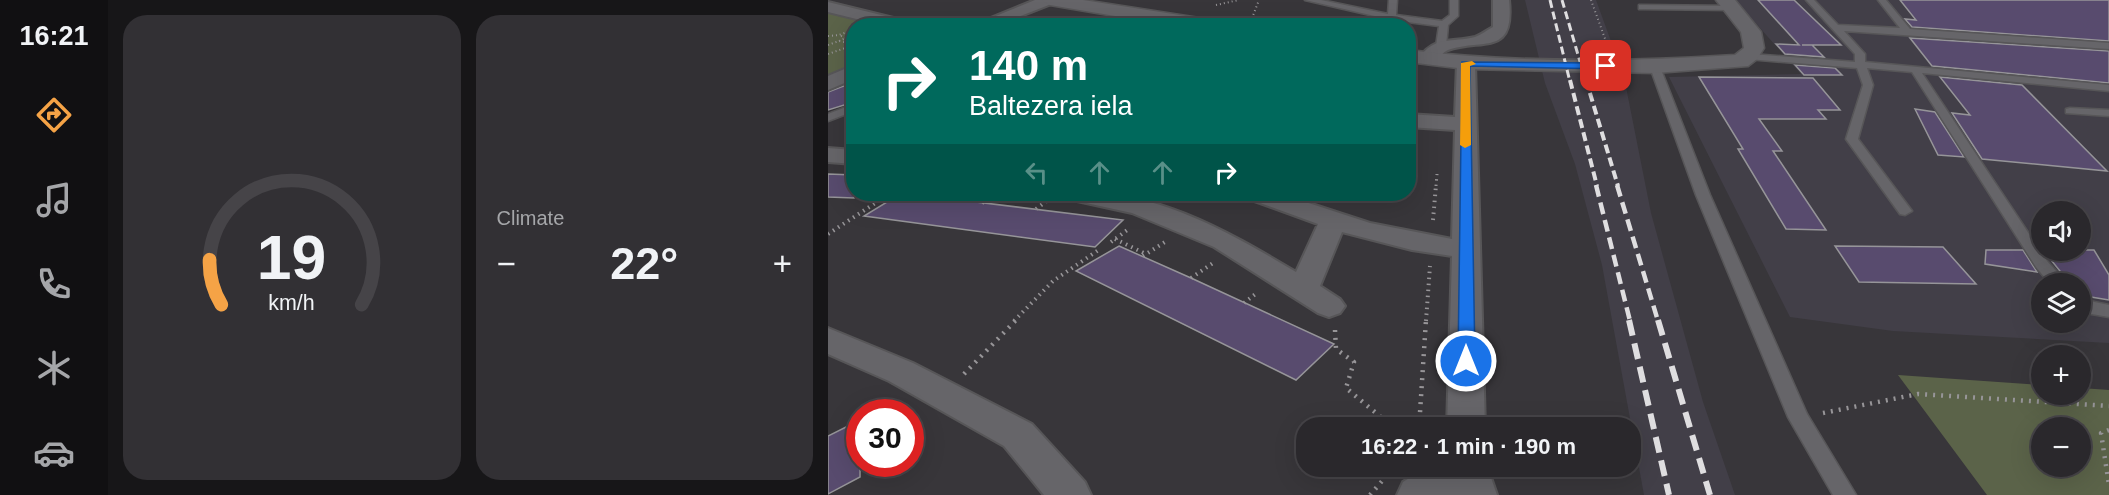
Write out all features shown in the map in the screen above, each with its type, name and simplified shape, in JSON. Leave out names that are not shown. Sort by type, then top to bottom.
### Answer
[{"type":"street","points":[[1001,18],[1050,0],[1162,18]]},
{"type":"street","points":[[1426,54],[1481,41],[1492,36],[1500,30],[1503,22],[1501,0]]},
{"type":"street","points":[[1426,54],[1466,63],[1494,64],[1655,67],[1719,64],[1751,57],[1756,48],[1755,38],[1729,4]]},
{"type":"street","points":[[828,7],[874,18]]},
{"type":"street","points":[[1492,36],[1494,64]]},
{"type":"street","points":[[1466,63],[1466,417]]},
{"type":"street","points":[[828,84],[846,75]]},
{"type":"street","points":[[1416,121],[1465,124]]},
{"type":"street","points":[[828,155],[846,156]]},
{"type":"street","points":[[1111,201],[1140,207],[1224,242],[1329,306]]},
{"type":"street","points":[[1277,201],[1333,222],[1432,246],[1466,249]]},
{"type":"street","points":[[1303,289],[1333,222]]},
{"type":"street","points":[[828,340],[901,372],[1018,435],[1070,495]]},
{"type":"street","points":[[1418,495],[1445,477]]},
{"type":"street","points":[[1470,477],[1476,495]]},
{"type":"lane","points":[[1309,0],[1399,18]]},
{"type":"lane","points":[[1392,17],[1393,0]]},
{"type":"lane","points":[[1426,54],[1444,24],[1454,16],[1454,0]]},
{"type":"lane","points":[[1810,0],[1860,54],[1860,63],[1868,85],[1852,139],[1905,211]]},
{"type":"lane","points":[[1882,0],[1907,31]]},
{"type":"lane","points":[[1642,7],[1729,4]]},
{"type":"lane","points":[[1416,20],[1444,24]]},
{"type":"lane","points":[[1836,28],[2109,46]]},
{"type":"lane","points":[[1751,57],[1860,63],[1917,71],[2109,87]]},
{"type":"lane","points":[[1655,67],[1703,195],[1798,417],[1845,495]]},
{"type":"lane","points":[[1917,71],[2041,264],[2050,273]]},
{"type":"lane","points":[[828,118],[846,110]]},
{"type":"lane","points":[[2070,111],[2109,113]]},
{"type":"lane","points":[[2091,309],[2109,311]]},
{"type":"path","points":[[1252,18],[1259,0]]},
{"type":"path","points":[[1591,0],[1614,66]]},
{"type":"path","points":[[828,36],[846,33]]},
{"type":"path","points":[[828,45],[846,39],[839,35]]},
{"type":"path","points":[[839,41],[846,42]]},
{"type":"path","points":[[828,54],[846,47]]},
{"type":"path","points":[[828,234],[878,201]]},
{"type":"path","points":[[1036,209],[1047,201]]},
{"type":"path","points":[[1114,239],[1147,254]]},
{"type":"path","points":[[944,395],[1053,281],[1100,249]]},
{"type":"path","points":[[1329,306],[1336,350],[1354,362],[1346,388],[1381,417]]},
{"type":"path","points":[[1798,417],[1918,394],[2109,405]]},
{"type":"path","points":[[2109,430],[2101,433],[2109,485]]},
{"type":"path","points":[[1370,495],[1386,477]]},
{"type":"shaded area","points":[[1525,0],[1596,0],[1624,77],[1651,213],[1703,402],[1735,495],[1644,495],[1641,477],[1641,417],[1630,417],[1602,265],[1575,164],[1545,83]]},
{"type":"shaded area","points":[[1735,0],[2109,0],[2109,343],[1893,331],[1790,317],[1669,77],[1801,74]]},
{"type":"green space","points":[[828,10],[864,18],[846,18],[846,72],[828,81]]},
{"type":"green space","points":[[1898,375],[2031,384],[2031,405],[2091,405],[2091,389],[2109,390],[2109,495],[1987,495]]},
{"type":"building","points":[[1758,0],[1794,0],[1841,45],[1812,45],[1824,57],[1785,54],[1776,44],[1799,45]]},
{"type":"building","points":[[1900,0],[2109,0],[2109,41],[1912,27],[1905,19],[1916,20]]},
{"type":"building","points":[[1910,38],[2109,51],[2109,83],[1932,66]]},
{"type":"building","points":[[1795,65],[1835,68],[1842,75],[1804,75]]},
{"type":"building","points":[[1699,77],[1813,78],[1840,110],[1818,110],[1826,119],[1759,119],[1782,151],[1773,151],[1826,230],[1786,229],[1738,149],[1743,149]]},
{"type":"building","points":[[1940,77],[2022,85],[2107,171],[1982,159],[1952,113],[1970,115]]},
{"type":"building","points":[[846,85],[846,104],[828,110],[828,92]]},
{"type":"building","points":[[1915,109],[1935,112],[1964,157],[1938,155]]},
{"type":"building","points":[[828,174],[846,175],[846,198],[828,197]]},
{"type":"building","points":[[889,201],[968,201],[1123,220],[1095,247],[864,216]]},
{"type":"building","points":[[1119,246],[1334,344],[1296,380],[1076,271]]},
{"type":"building","points":[[1835,246],[1943,247],[1976,284],[1859,282]]},
{"type":"building","points":[[1986,250],[2023,250],[2037,272],[1985,264]]},
{"type":"building","points":[[2091,250],[2094,250],[2109,275],[2109,300],[2091,297],[2091,273],[2062,273],[2052,261],[2091,261]]},
{"type":"building","points":[[846,427],[846,477],[860,477],[828,494],[828,436]]},
{"type":"railway","points":[[1550,0],[1570,82]]},
{"type":"railway","points":[[1562,0],[1586,82]]},
{"type":"railway","points":[[1570,80],[1597,186]]},
{"type":"railway","points":[[1586,80],[1618,186]]},
{"type":"railway","points":[[1596,185],[1630,321]]},
{"type":"railway","points":[[1617,185],[1658,321]]},
{"type":"railway","points":[[1629,320],[1669,495]]},
{"type":"railway","points":[[1658,320],[1710,495]]},
{"type":"slow traffic","points":[[1465,145],[1466,63],[1472,64]]},
{"type":"route","points":[[1466,361],[1466,63],[1606,66]]}]
